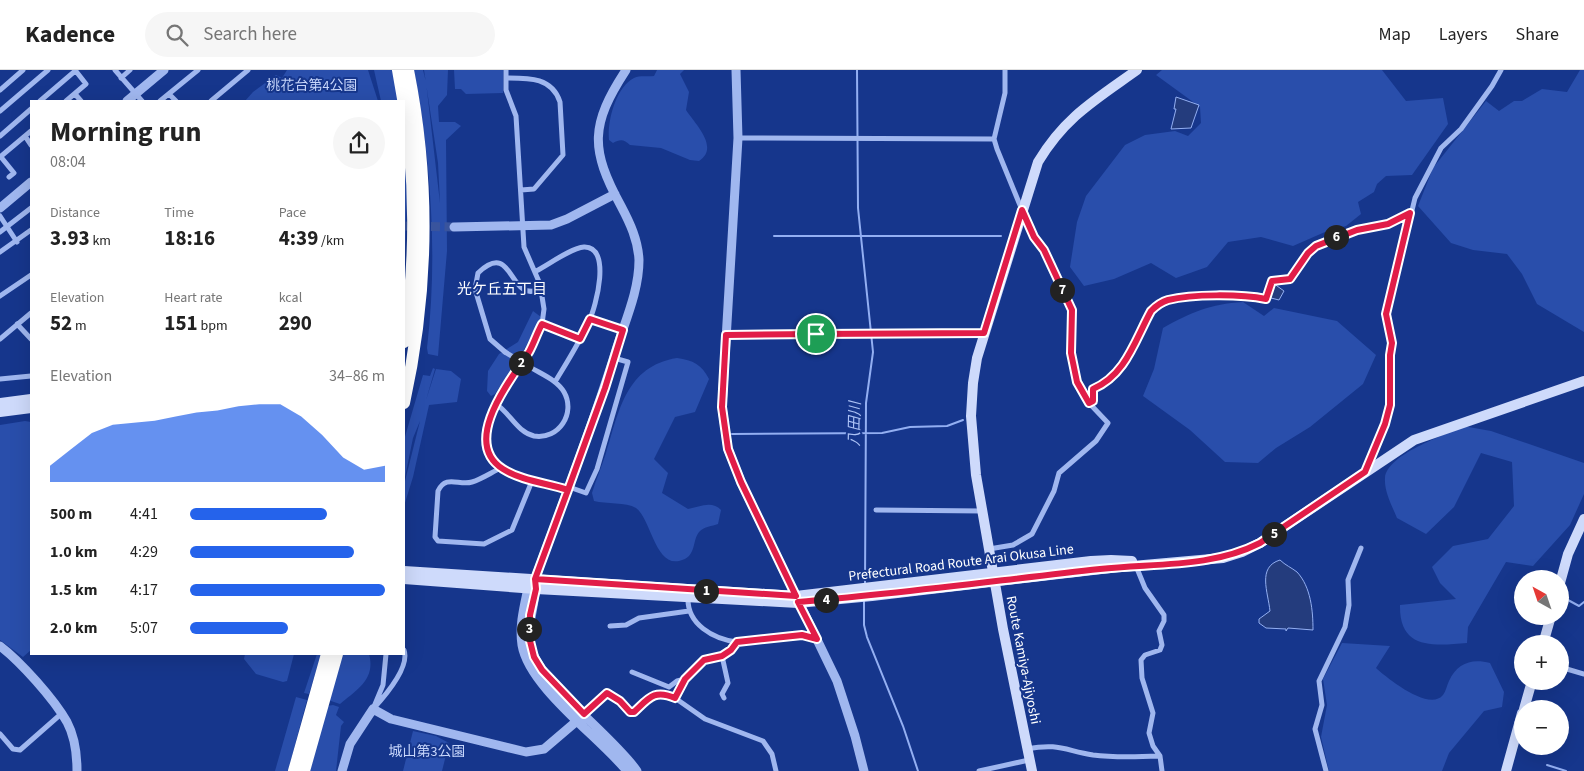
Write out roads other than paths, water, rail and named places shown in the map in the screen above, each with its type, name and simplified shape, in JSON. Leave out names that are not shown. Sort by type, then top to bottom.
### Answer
[{"type":"highway","points":[[398,70],[403,100]]},
{"type":"highway","points":[[405,396],[416,325],[424,234],[424,198],[418,126],[408,70]]},
{"type":"highway","points":[[405,116],[411,156],[414,199],[411,282],[405,333]]},
{"type":"highway","points":[[294,771],[326,655]]},
{"type":"highway","points":[[304,771],[337,655]]},
{"type":"main road","name":"Route Kamiya-Ajiyoshi","points":[[1032,771],[1026,749],[994,577],[972,442],[973,383],[984,333],[1038,162],[1053,137],[1072,117],[1137,70]]},
{"type":"main road","name":"Prefectural Road Route Arai Okusa Line","points":[[994,577],[1223,558],[1242,552],[1260,543],[1414,440],[1584,382]]},
{"type":"main road","points":[[0,403],[30,399]]},
{"type":"main road","points":[[0,412],[30,408]]},
{"type":"main road","points":[[1564,570],[1568,554],[1584,520]]},
{"type":"main road","name":"Prefectural Road Route Arai Okusa Line","points":[[405,579],[797,599],[994,577],[1111,560],[1162,564]]},
{"type":"main road","name":"Prefectural Road Route Arai Okusa Line","points":[[405,571],[533,586]]},
{"type":"main road","points":[[1506,771],[1514,742]]},
{"type":"street","points":[[0,90],[23,70]]},
{"type":"street","points":[[0,111],[48,70]]},
{"type":"street","points":[[115,70],[139,98],[164,70]]},
{"type":"street","points":[[121,78],[130,70]]},
{"type":"street","points":[[161,100],[198,70]]},
{"type":"street","points":[[211,100],[248,70]]},
{"type":"street","points":[[506,70],[506,90],[516,116],[525,253],[536,271],[544,302],[542,324],[530,349],[496,404],[488,423],[487,440],[491,456],[501,468],[532,480],[586,493],[597,469],[628,362],[614,358]]},
{"type":"street","points":[[626,70],[605,104],[598,134],[602,164],[637,241],[637,280],[614,358],[533,586],[529,630],[534,657],[548,678],[627,771]]},
{"type":"street","points":[[736,70],[738,138],[722,407],[728,449],[741,482],[837,681],[864,771]]},
{"type":"street","points":[[989,549],[1013,544],[1032,534],[1054,491],[1059,473],[1096,441],[1108,423],[1089,403],[1077,382],[1071,353],[1072,310],[1044,250],[1034,237],[994,139],[1004,93],[1005,70]]},
{"type":"street","points":[[1365,472],[1385,424],[1390,405],[1390,355],[1392,343],[1386,314],[1415,198],[1431,164],[1486,94],[1501,70]]},
{"type":"street","points":[[41,100],[75,71],[86,84],[67,100]]},
{"type":"street","points":[[506,78],[534,78],[541,80],[558,97],[560,102],[563,154],[534,189],[521,190]]},
{"type":"street","points":[[75,94],[80,100]]},
{"type":"street","points":[[169,94],[175,100]]},
{"type":"street","points":[[0,136],[30,110]]},
{"type":"street","points":[[9,177],[14,173],[0,157],[30,132]]},
{"type":"street","points":[[25,136],[30,144]]},
{"type":"street","points":[[738,138],[994,139]]},
{"type":"street","points":[[0,208],[30,183]]},
{"type":"street","points":[[454,227],[524,227],[559,222],[615,194]]},
{"type":"street","points":[[0,232],[8,228],[30,209]]},
{"type":"street","points":[[1089,403],[1093,401],[1093,389],[1106,384],[1121,367],[1151,311],[1158,304],[1167,300],[1188,298],[1248,296],[1266,299],[1272,281],[1290,279],[1308,253],[1316,246],[1357,230],[1388,224],[1410,213]]},
{"type":"street","points":[[0,216],[17,242]]},
{"type":"street","points":[[0,252],[17,242],[30,231]]},
{"type":"street","points":[[536,271],[577,248],[587,247],[593,250],[599,257],[601,269],[590,319],[555,382]]},
{"type":"street","points":[[496,404],[522,430],[535,436],[548,435],[564,423],[568,407],[565,393],[555,382],[505,352],[490,339],[475,289],[478,273],[492,264],[503,266],[512,273],[523,290],[528,292],[542,290]]},
{"type":"street","points":[[0,296],[30,276]]},
{"type":"street","points":[[0,339],[30,314]]},
{"type":"street","points":[[590,319],[623,330]]},
{"type":"street","points":[[18,324],[30,338]]},
{"type":"street","points":[[542,324],[580,339]]},
{"type":"street","points":[[726,335],[984,333]]},
{"type":"street","points":[[0,378],[30,376]]},
{"type":"street","points":[[501,468],[471,483],[448,481],[441,485],[438,491],[435,537],[438,541],[484,544],[512,530],[532,480]]},
{"type":"street","points":[[876,510],[983,510]]},
{"type":"street","points":[[1326,771],[1315,729],[1322,705],[1319,681],[1345,627],[1349,605],[1348,580],[1362,548]]},
{"type":"street","points":[[1136,566],[1145,588],[1164,616],[1164,621],[1159,631],[1162,645],[1160,650],[1145,655],[1141,660],[1142,678],[1153,713],[1150,733],[1153,746],[1160,756],[1162,771]]},
{"type":"street","points":[[688,594],[689,612],[697,624],[707,632],[737,642],[802,635],[817,639]]},
{"type":"street","points":[[610,626],[626,625],[639,618],[689,612]]},
{"type":"street","points":[[675,698],[685,679],[704,660],[722,656],[731,650],[737,642]]},
{"type":"street","points":[[0,646],[21,665],[61,714],[73,738],[77,771]]},
{"type":"street","points":[[373,709],[383,685],[386,655]]},
{"type":"street","points":[[342,771],[350,744],[373,709],[400,674],[404,663],[404,655]]},
{"type":"street","points":[[722,656],[728,683],[722,694],[724,698]]},
{"type":"street","points":[[1569,670],[1584,674]]},
{"type":"street","points":[[632,672],[669,687],[677,681],[685,679]]},
{"type":"street","points":[[373,709],[391,719],[526,752],[544,749],[607,693],[620,701],[630,712],[634,712],[651,696],[659,694],[675,698],[705,719],[763,741],[772,754],[776,771]]},
{"type":"street","points":[[0,734],[13,749],[20,750],[61,714]]},
{"type":"street","points":[[581,717],[637,771]]},
{"type":"street","points":[[1026,749],[1047,745],[1092,755],[1123,758],[1160,756]]},
{"type":"street","points":[[979,771],[1029,760]]},
{"type":"waterway","name":"八田川","points":[[857,70],[858,208],[873,352],[866,403],[865,584]]},
{"type":"waterway","points":[[774,236],[1001,236]]},
{"type":"waterway","points":[[732,434],[882,433],[910,427],[947,426],[963,420]]},
{"type":"waterway","name":"八田川","points":[[864,601],[864,625],[867,637],[903,726],[918,771]]},
{"type":"waterway","points":[[1569,601],[1579,606],[1584,602]]},
{"type":"waterway","points":[[1547,765],[1566,771]]},
{"type":"tunnel","points":[[405,226],[454,227]]},
{"type":"district","name":"光ケ丘五丁目","points":[[502,289]]},
{"type":"park label","name":"桃花台第4公園","points":[[312,86]]},
{"type":"park label","name":"城山第3公園","points":[[427,752]]}]
